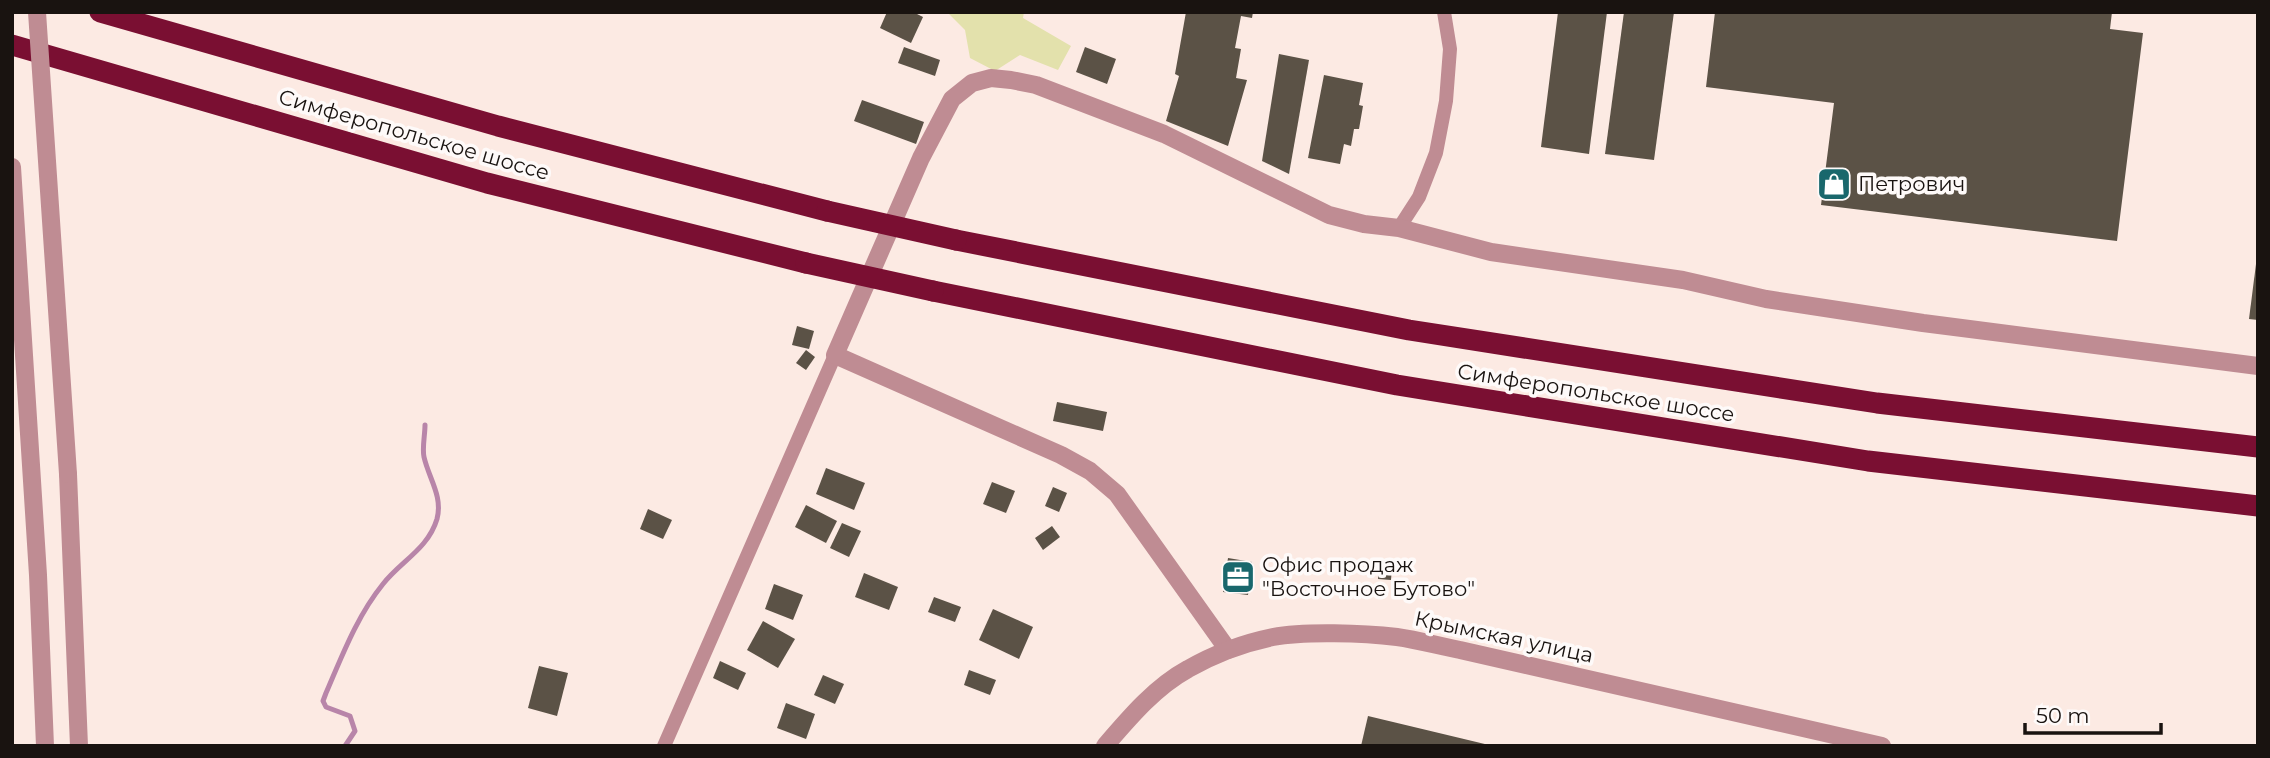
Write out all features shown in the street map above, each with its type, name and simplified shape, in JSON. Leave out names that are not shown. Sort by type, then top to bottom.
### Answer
[{"type":"highway","name":"Симферопольское шоссе","points":[[100,12],[498,126],[828,211],[956,240],[1409,330],[1877,403],[2258,447]]},
{"type":"highway","name":"Симферопольское шоссе","points":[[12,45],[487,183],[933,291],[1397,385],[1868,461],[2258,506]]},
{"type":"street","points":[[37,12],[68,474],[79,746]]},
{"type":"street","points":[[1399,228],[1419,197],[1436,153],[1446,101],[1450,49],[1444,12]]},
{"type":"street","points":[[664,746],[921,158],[952,99],[972,83],[991,78],[1036,85],[1164,134],[1329,215],[1364,224],[1399,228],[1491,252],[1683,280],[1766,299],[1923,323],[2258,366]]},
{"type":"street","points":[[12,167],[32,465],[45,746]]},
{"type":"street","points":[[835,355],[1061,455],[1090,471],[1117,494],[1228,650]]},
{"type":"street","name":"Крымская улица","points":[[1105,746],[1153,695],[1186,670],[1228,650],[1275,637],[1328,634],[1397,637],[1882,746]]},
{"type":"shaded area","points":[[947,12],[1024,12],[1023,18],[1071,46],[1058,70],[1020,55],[995,71],[970,58],[965,30]]},
{"type":"building","points":[[887,12],[913,12],[923,17],[911,43],[880,28]]},
{"type":"building","points":[[1186,12],[1253,12],[1252,18],[1241,16],[1235,48],[1241,49],[1236,78],[1247,80],[1228,146],[1166,121],[1179,76],[1175,74]]},
{"type":"building","points":[[1558,12],[1607,12],[1589,154],[1541,147]]},
{"type":"building","points":[[1624,12],[1674,12],[1654,160],[1605,154]]},
{"type":"building","points":[[1715,12],[2112,12],[2110,29],[2143,33],[2117,241],[1821,205],[1834,103],[1706,87]]},
{"type":"building","points":[[904,47],[940,60],[935,76],[898,63]]},
{"type":"building","points":[[1085,47],[1116,59],[1107,84],[1076,72]]},
{"type":"building","points":[[1279,54],[1309,60],[1289,174],[1262,161]]},
{"type":"building","points":[[1324,75],[1363,83],[1359,129],[1354,129],[1351,146],[1344,144],[1340,164],[1308,158]]},
{"type":"building","points":[[862,100],[924,122],[916,144],[854,121]]},
{"type":"building","points":[[2256,264],[2258,265],[2258,320],[2249,319]]},
{"type":"building","points":[[797,326],[814,331],[809,349],[792,345]]},
{"type":"building","points":[[806,350],[815,357],[806,370],[796,363]]},
{"type":"building","points":[[1057,402],[1107,412],[1103,431],[1053,421]]},
{"type":"building","points":[[826,468],[865,483],[854,510],[816,494]]},
{"type":"building","points":[[992,482],[1015,491],[1006,513],[983,504]]},
{"type":"building","points":[[1053,487],[1067,493],[1059,512],[1045,506]]},
{"type":"building","points":[[806,505],[837,521],[826,543],[795,527]]},
{"type":"building","points":[[648,509],[672,520],[663,539],[640,529]]},
{"type":"building","points":[[842,523],[861,531],[849,557],[830,548]]},
{"type":"building","points":[[1052,526],[1060,537],[1043,550],[1035,538]]},
{"type":"building","name":"Офис продаж \"Восточное Бутово\"","points":[[1228,558],[1252,562],[1248,595],[1223,592]]},
{"type":"building","points":[[1379,566],[1392,567],[1391,580],[1378,579]]},
{"type":"building","points":[[864,573],[898,587],[889,610],[855,597]]},
{"type":"building","points":[[774,584],[803,595],[793,620],[765,609]]},
{"type":"building","points":[[934,597],[961,607],[955,622],[928,612]]},
{"type":"building","points":[[993,609],[1033,627],[1019,659],[979,640]]},
{"type":"building","points":[[763,621],[795,639],[778,668],[747,650]]},
{"type":"building","points":[[720,661],[746,673],[738,690],[713,678]]},
{"type":"building","points":[[539,666],[568,673],[557,716],[528,708]]},
{"type":"building","points":[[969,670],[996,680],[990,695],[964,685]]},
{"type":"building","points":[[823,675],[844,684],[835,704],[814,695]]},
{"type":"building","points":[[786,703],[815,714],[806,739],[777,728]]},
{"type":"building","points":[[1368,716],[1489,745],[1489,746],[1361,746]]},
{"type":"waterway","points":[[345,746],[355,731],[350,716],[326,707],[323,701],[326,693],[365,609],[390,576],[427,539],[437,519],[437,495],[423,453],[425,425]]},
{"type":"place","name":"Петрович","points":[[1834,184]]},
{"type":"place","name":"Офис продаж \"Восточное Бутово\"","points":[[1238,577]]}]
